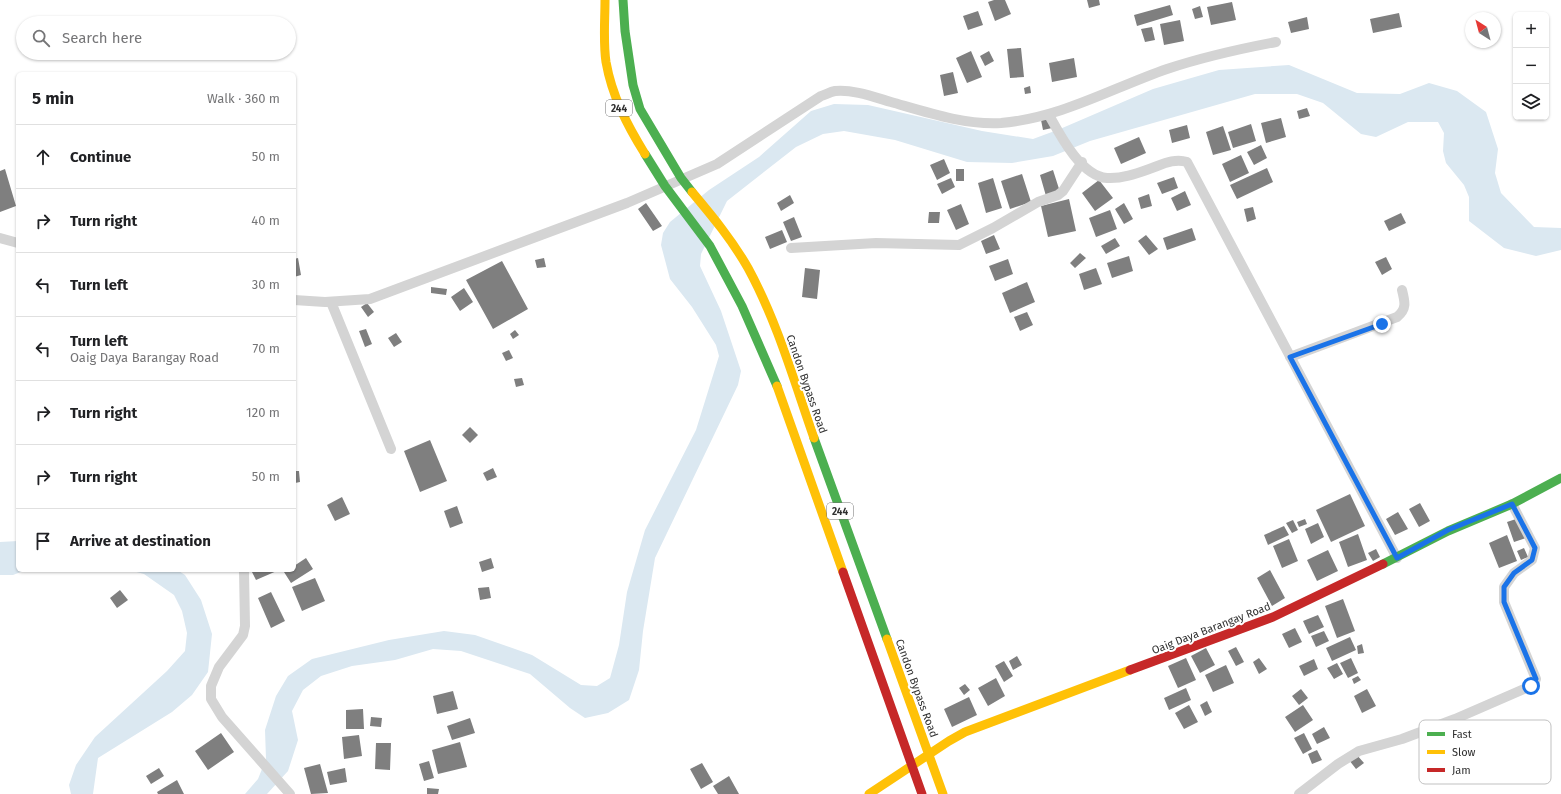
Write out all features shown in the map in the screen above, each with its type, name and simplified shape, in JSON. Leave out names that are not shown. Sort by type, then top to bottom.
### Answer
[{"type":"main road","name":"244","points":[[605,0],[606,61],[614,94],[627,126],[665,186],[710,246],[742,306],[776,383],[922,794]]},
{"type":"main road","name":"Candon Bypass Road","points":[[623,0],[625,31],[633,85],[640,109],[681,178],[726,233],[748,269],[771,318],[943,794]]},
{"type":"main road","name":"Oaig Daya Barangay Road","points":[[869,794],[912,768],[951,740],[1008,714],[1273,618],[1397,558],[1448,530],[1512,504],[1561,478]]},
{"type":"street","points":[[296,300],[331,302],[370,299],[627,203],[681,178],[717,164],[820,96],[834,92],[873,97],[964,121],[999,123],[1049,115],[1077,106],[1168,69],[1220,54],[1276,42]]},
{"type":"street","points":[[1049,115],[1071,152],[1091,172],[1107,178],[1130,176],[1165,163],[1180,160],[1187,162],[1397,558]]},
{"type":"street","points":[[791,248],[876,243],[958,245],[993,228],[1038,202],[1058,195],[1064,191],[1082,162]]},
{"type":"street","points":[[0,238],[16,242]]},
{"type":"street","points":[[1290,357],[1397,317],[1403,313],[1406,306],[1402,290]]},
{"type":"street","points":[[331,302],[391,449]]},
{"type":"street","points":[[1452,720],[1531,686],[1536,679],[1504,602],[1504,587],[1514,573],[1532,560],[1535,548],[1512,504]]},
{"type":"street","points":[[244,572],[245,626],[243,635],[219,667],[211,686],[211,699],[222,717],[287,791]]},
{"type":"street","points":[[1299,794],[1338,764],[1360,750],[1402,739],[1419,733]]},
{"type":"shaded area","points":[[1289,65],[1357,93],[1400,94],[1429,83],[1457,91],[1486,112],[1498,149],[1495,173],[1501,193],[1534,227],[1561,228],[1561,250],[1536,256],[1504,248],[1469,221],[1469,197],[1464,185],[1446,163],[1443,151],[1444,133],[1438,122],[1408,122],[1376,137],[1361,134],[1323,103],[1297,94],[1255,94],[1090,141],[1053,156],[1012,163],[967,162],[895,140],[844,131],[823,134],[796,147],[727,201],[701,254],[700,266],[721,311],[741,371],[738,385],[655,558],[643,631],[639,670],[629,700],[608,713],[585,718],[570,708],[530,674],[461,651],[433,649],[395,660],[352,666],[321,676],[303,690],[292,711],[298,740],[288,771],[267,794],[245,794],[258,779],[266,759],[265,730],[276,696],[288,676],[312,659],[389,640],[444,631],[475,635],[532,655],[581,685],[597,686],[610,678],[619,645],[627,592],[645,530],[696,430],[719,356],[716,345],[692,307],[670,279],[661,245],[663,233],[670,222],[709,190],[759,157],[811,111],[834,104],[868,105],[982,131],[1033,139],[1153,89],[1219,70]]},
{"type":"shaded area","points":[[16,541],[16,572],[21,572],[13,575],[0,575],[0,542]]},
{"type":"shaded area","points":[[136,572],[180,572],[185,575],[201,600],[212,634],[208,672],[192,695],[172,712],[98,758],[93,794],[71,794],[69,785],[76,765],[95,737],[167,671],[185,651],[187,633],[182,611],[174,595],[144,574]]},
{"type":"building","points":[[994,0],[1005,0],[1011,14],[995,21],[988,2]]},
{"type":"building","points":[[1087,0],[1099,0],[1100,5],[1089,8]]},
{"type":"building","points":[[1232,2],[1236,20],[1211,25],[1207,7]]},
{"type":"building","points":[[1170,5],[1173,15],[1137,26],[1134,15]]},
{"type":"building","points":[[1200,6],[1203,17],[1195,19],[1192,9]]},
{"type":"building","points":[[978,11],[983,25],[968,30],[963,16]]},
{"type":"building","points":[[1399,13],[1402,27],[1373,33],[1370,19]]},
{"type":"building","points":[[1307,17],[1309,29],[1291,33],[1288,22]]},
{"type":"building","points":[[1180,20],[1184,41],[1164,45],[1160,24]]},
{"type":"building","points":[[1152,27],[1155,40],[1145,42],[1141,29]]},
{"type":"building","points":[[1021,48],[1024,77],[1010,78],[1007,49]]},
{"type":"building","points":[[971,51],[982,77],[967,83],[956,58]]},
{"type":"building","points":[[989,51],[994,61],[985,66],[980,56]]},
{"type":"building","points":[[1074,58],[1077,77],[1052,82],[1049,63]]},
{"type":"building","points":[[953,72],[958,93],[944,96],[940,75]]},
{"type":"building","points":[[1030,86],[1031,93],[1025,94],[1024,88]]},
{"type":"building","points":[[1307,108],[1310,116],[1299,119],[1297,111]]},
{"type":"building","points":[[1050,118],[1052,128],[1043,130],[1041,120]]},
{"type":"building","points":[[1281,118],[1286,137],[1266,143],[1261,123]]},
{"type":"building","points":[[1251,124],[1256,141],[1233,148],[1228,132]]},
{"type":"building","points":[[1187,125],[1190,138],[1172,143],[1169,130]]},
{"type":"building","points":[[1223,126],[1231,150],[1213,155],[1206,132]]},
{"type":"building","points":[[1139,137],[1146,153],[1121,164],[1114,148]]},
{"type":"building","points":[[1261,145],[1267,158],[1254,165],[1247,152]]},
{"type":"building","points":[[1241,155],[1249,173],[1230,182],[1222,164]]},
{"type":"building","points":[[944,159],[950,173],[937,180],[930,165]]},
{"type":"building","points":[[1267,168],[1273,182],[1237,199],[1230,185]]},
{"type":"building","points":[[5,169],[16,206],[0,212],[0,171]]},
{"type":"building","points":[[956,169],[964,169],[964,181],[956,181]]},
{"type":"building","points":[[1053,170],[1060,192],[1046,196],[1040,175]]},
{"type":"building","points":[[1022,174],[1031,202],[1010,209],[1001,181]]},
{"type":"building","points":[[1174,177],[1178,188],[1162,194],[1157,183]]},
{"type":"building","points":[[951,178],[955,187],[942,194],[937,184]]},
{"type":"building","points":[[993,178],[1002,208],[986,213],[978,183]]},
{"type":"building","points":[[1099,180],[1113,198],[1095,211],[1082,193]]},
{"type":"building","points":[[1185,191],[1191,205],[1177,211],[1171,198]]},
{"type":"building","points":[[1149,194],[1152,206],[1141,209],[1138,198]]},
{"type":"building","points":[[790,195],[794,203],[781,211],[777,203]]},
{"type":"building","points":[[1069,199],[1076,231],[1048,237],[1041,206]]},
{"type":"building","points":[[646,203],[662,226],[653,231],[638,209]]},
{"type":"building","points":[[1124,203],[1133,219],[1124,224],[1115,209]]},
{"type":"building","points":[[961,204],[969,224],[956,230],[947,210]]},
{"type":"building","points":[[1253,207],[1256,219],[1247,222],[1244,209]]},
{"type":"building","points":[[1110,210],[1117,229],[1096,237],[1089,218]]},
{"type":"building","points":[[929,212],[940,212],[939,223],[928,223]]},
{"type":"building","points":[[1401,213],[1406,223],[1389,231],[1384,221]]},
{"type":"building","points":[[794,217],[802,237],[791,241],[783,222]]},
{"type":"building","points":[[1192,228],[1196,240],[1167,250],[1163,238]]},
{"type":"building","points":[[782,230],[787,242],[770,249],[765,237]]},
{"type":"building","points":[[994,235],[1000,249],[986,254],[981,241]]},
{"type":"building","points":[[1146,235],[1158,249],[1149,255],[1138,241]]},
{"type":"building","points":[[1115,238],[1120,246],[1106,254],[1101,246]]},
{"type":"building","points":[[1080,253],[1086,258],[1075,268],[1070,263]]},
{"type":"building","points":[[1129,256],[1133,271],[1112,278],[1107,263]]},
{"type":"building","points":[[1386,257],[1392,269],[1382,275],[1375,262]]},
{"type":"building","points":[[296,258],[298,258],[301,275],[296,276]]},
{"type":"building","points":[[544,258],[546,267],[537,268],[535,260]]},
{"type":"building","points":[[1008,259],[1013,274],[995,281],[989,266]]},
{"type":"building","points":[[502,261],[528,309],[493,329],[466,280]]},
{"type":"building","points":[[805,268],[820,270],[817,299],[802,297]]},
{"type":"building","points":[[1096,268],[1102,284],[1084,290],[1079,274]]},
{"type":"building","points":[[1027,282],[1035,302],[1010,313],[1002,293]]},
{"type":"building","points":[[431,287],[447,289],[446,295],[431,293]]},
{"type":"building","points":[[464,288],[473,302],[460,311],[451,297]]},
{"type":"building","points":[[367,303],[374,312],[368,317],[361,307]]},
{"type":"building","points":[[1027,312],[1033,325],[1020,331],[1014,317]]},
{"type":"building","points":[[366,329],[372,344],[365,347],[359,331]]},
{"type":"building","points":[[515,330],[519,335],[513,339],[510,334]]},
{"type":"building","points":[[396,333],[402,342],[394,347],[388,338]]},
{"type":"building","points":[[509,350],[513,358],[506,361],[502,353]]},
{"type":"building","points":[[522,378],[524,385],[516,387],[514,379]]},
{"type":"building","points":[[470,427],[478,435],[470,443],[462,435]]},
{"type":"building","points":[[430,440],[447,481],[420,492],[404,451]]},
{"type":"building","points":[[493,468],[497,477],[487,481],[483,473]]},
{"type":"building","points":[[296,471],[299,471],[300,482],[296,483]]},
{"type":"building","points":[[1350,494],[1365,526],[1331,542],[1316,510]]},
{"type":"building","points":[[342,497],[350,514],[335,521],[327,505]]},
{"type":"building","points":[[1420,503],[1430,521],[1419,527],[1409,509]]},
{"type":"building","points":[[457,506],[463,523],[450,528],[444,511]]},
{"type":"building","points":[[1398,512],[1408,529],[1395,535],[1386,519]]},
{"type":"building","points":[[1519,518],[1526,538],[1514,542],[1507,522]]},
{"type":"building","points":[[1305,519],[1307,524],[1299,527],[1297,522]]},
{"type":"building","points":[[1293,520],[1298,530],[1292,533],[1286,523]]},
{"type":"building","points":[[1318,523],[1324,537],[1311,544],[1305,529]]},
{"type":"building","points":[[1284,526],[1289,535],[1268,545],[1264,535]]},
{"type":"building","points":[[1358,534],[1367,560],[1348,567],[1339,542]]},
{"type":"building","points":[[1507,535],[1517,561],[1499,568],[1489,543]]},
{"type":"building","points":[[1289,539],[1298,561],[1282,568],[1273,546]]},
{"type":"building","points":[[1524,548],[1528,557],[1521,560],[1517,551]]},
{"type":"building","points":[[1376,549],[1380,557],[1373,561],[1368,553]]},
{"type":"building","points":[[1328,550],[1338,571],[1317,581],[1307,560]]},
{"type":"building","points":[[306,558],[313,569],[291,583],[284,572],[296,572],[296,565]]},
{"type":"building","points":[[491,558],[494,568],[482,572],[479,562]]},
{"type":"building","points":[[1270,570],[1285,598],[1272,606],[1257,578]]},
{"type":"building","points":[[252,572],[274,572],[256,580]]},
{"type":"building","points":[[315,578],[325,601],[302,611],[292,587]]},
{"type":"building","points":[[489,587],[491,598],[480,600],[478,588]]},
{"type":"building","points":[[120,590],[128,600],[117,608],[110,598]]},
{"type":"building","points":[[271,592],[285,621],[271,628],[258,598]]},
{"type":"building","points":[[1343,599],[1355,631],[1337,638],[1325,606]]},
{"type":"building","points":[[1318,615],[1324,627],[1309,634],[1303,621]]},
{"type":"building","points":[[1295,628],[1302,642],[1289,648],[1282,634]]},
{"type":"building","points":[[1324,631],[1329,641],[1316,647],[1311,636]]},
{"type":"building","points":[[1350,637],[1356,650],[1332,661],[1326,648]]},
{"type":"building","points":[[1362,644],[1364,653],[1358,654],[1357,646]]},
{"type":"building","points":[[1236,647],[1244,662],[1236,666],[1228,651]]},
{"type":"building","points":[[1206,648],[1215,665],[1200,673],[1191,656]]},
{"type":"building","points":[[1017,656],[1022,665],[1013,670],[1009,661]]},
{"type":"building","points":[[1186,658],[1196,680],[1178,688],[1168,666]]},
{"type":"building","points":[[1259,658],[1267,669],[1259,674],[1253,662]]},
{"type":"building","points":[[1351,658],[1358,673],[1348,678],[1340,663]]},
{"type":"building","points":[[1314,659],[1318,669],[1304,676],[1299,666]]},
{"type":"building","points":[[1004,661],[1013,676],[1004,682],[995,666]]},
{"type":"building","points":[[1337,663],[1343,674],[1334,679],[1327,668]]},
{"type":"building","points":[[1226,665],[1234,683],[1213,692],[1205,675]]},
{"type":"building","points":[[1358,676],[1361,680],[1354,684],[1352,679]]},
{"type":"building","points":[[996,678],[1005,696],[988,706],[978,688]]},
{"type":"building","points":[[965,684],[970,690],[964,695],[959,688]]},
{"type":"building","points":[[1186,688],[1191,700],[1169,710],[1164,698]]},
{"type":"building","points":[[1301,689],[1308,698],[1299,705],[1292,696]]},
{"type":"building","points":[[1367,689],[1376,706],[1362,713],[1354,696]]},
{"type":"building","points":[[453,691],[458,709],[437,714],[433,696]]},
{"type":"building","points":[[969,697],[977,715],[952,727],[944,709]]},
{"type":"building","points":[[1207,701],[1212,712],[1205,716],[1200,705]]},
{"type":"building","points":[[1189,705],[1198,722],[1184,729],[1175,713]]},
{"type":"building","points":[[1303,705],[1313,720],[1295,732],[1285,717]]},
{"type":"building","points":[[363,709],[364,729],[346,729],[346,710]]},
{"type":"building","points":[[371,717],[382,718],[381,727],[370,726]]},
{"type":"building","points":[[470,718],[475,733],[452,740],[447,726]]},
{"type":"building","points":[[1324,727],[1330,738],[1317,744],[1312,734]]},
{"type":"building","points":[[221,733],[234,752],[208,770],[195,751]]},
{"type":"building","points":[[1304,733],[1312,749],[1303,754],[1294,738]]},
{"type":"building","points":[[359,735],[362,756],[344,759],[342,737]]},
{"type":"building","points":[[460,742],[467,767],[438,774],[432,750]]},
{"type":"building","points":[[376,743],[391,743],[390,770],[375,769]]},
{"type":"building","points":[[1317,750],[1322,760],[1312,764],[1308,754]]},
{"type":"building","points":[[1356,754],[1364,763],[1356,769],[1349,760]]},
{"type":"building","points":[[429,761],[434,778],[424,781],[419,764]]},
{"type":"building","points":[[702,763],[713,782],[701,789],[690,769]]},
{"type":"building","points":[[320,764],[328,793],[311,794],[304,768]]},
{"type":"building","points":[[159,768],[164,776],[151,784],[146,776]]},
{"type":"building","points":[[345,768],[347,782],[330,785],[327,772]]},
{"type":"building","points":[[729,776],[739,794],[718,794],[713,786]]},
{"type":"building","points":[[177,780],[184,794],[158,794],[157,792]]},
{"type":"building","points":[[427,788],[439,789],[438,794],[427,794]]},
{"type":"traffic: fast","points":[[623,0],[625,31],[633,85],[640,109],[681,178],[692,192]]},
{"type":"traffic: fast","points":[[645,154],[665,186],[710,246],[742,306],[777,386]]},
{"type":"traffic: fast","points":[[814,438],[887,639]]},
{"type":"traffic: fast","points":[[1383,564],[1448,531],[1512,504],[1561,478]]},
{"type":"traffic: slow","points":[[605,0],[604,31],[606,62],[612,87],[621,110],[645,154]]},
{"type":"traffic: slow","points":[[692,192],[729,238],[748,268],[758,288],[776,330],[814,438]]},
{"type":"traffic: slow","points":[[777,386],[843,572]]},
{"type":"traffic: slow","points":[[887,639],[943,794]]},
{"type":"traffic: slow","points":[[869,794],[965,732],[1130,670]]},
{"type":"traffic: jam","points":[[1130,670],[1273,617],[1383,564]]},
{"type":"traffic: jam","points":[[843,572],[922,794]]},
{"type":"route","points":[[1382,324],[1290,357],[1397,558],[1448,530],[1512,504],[1535,548],[1535,554],[1532,560],[1514,573],[1504,587],[1504,602],[1536,679],[1531,686]]}]
